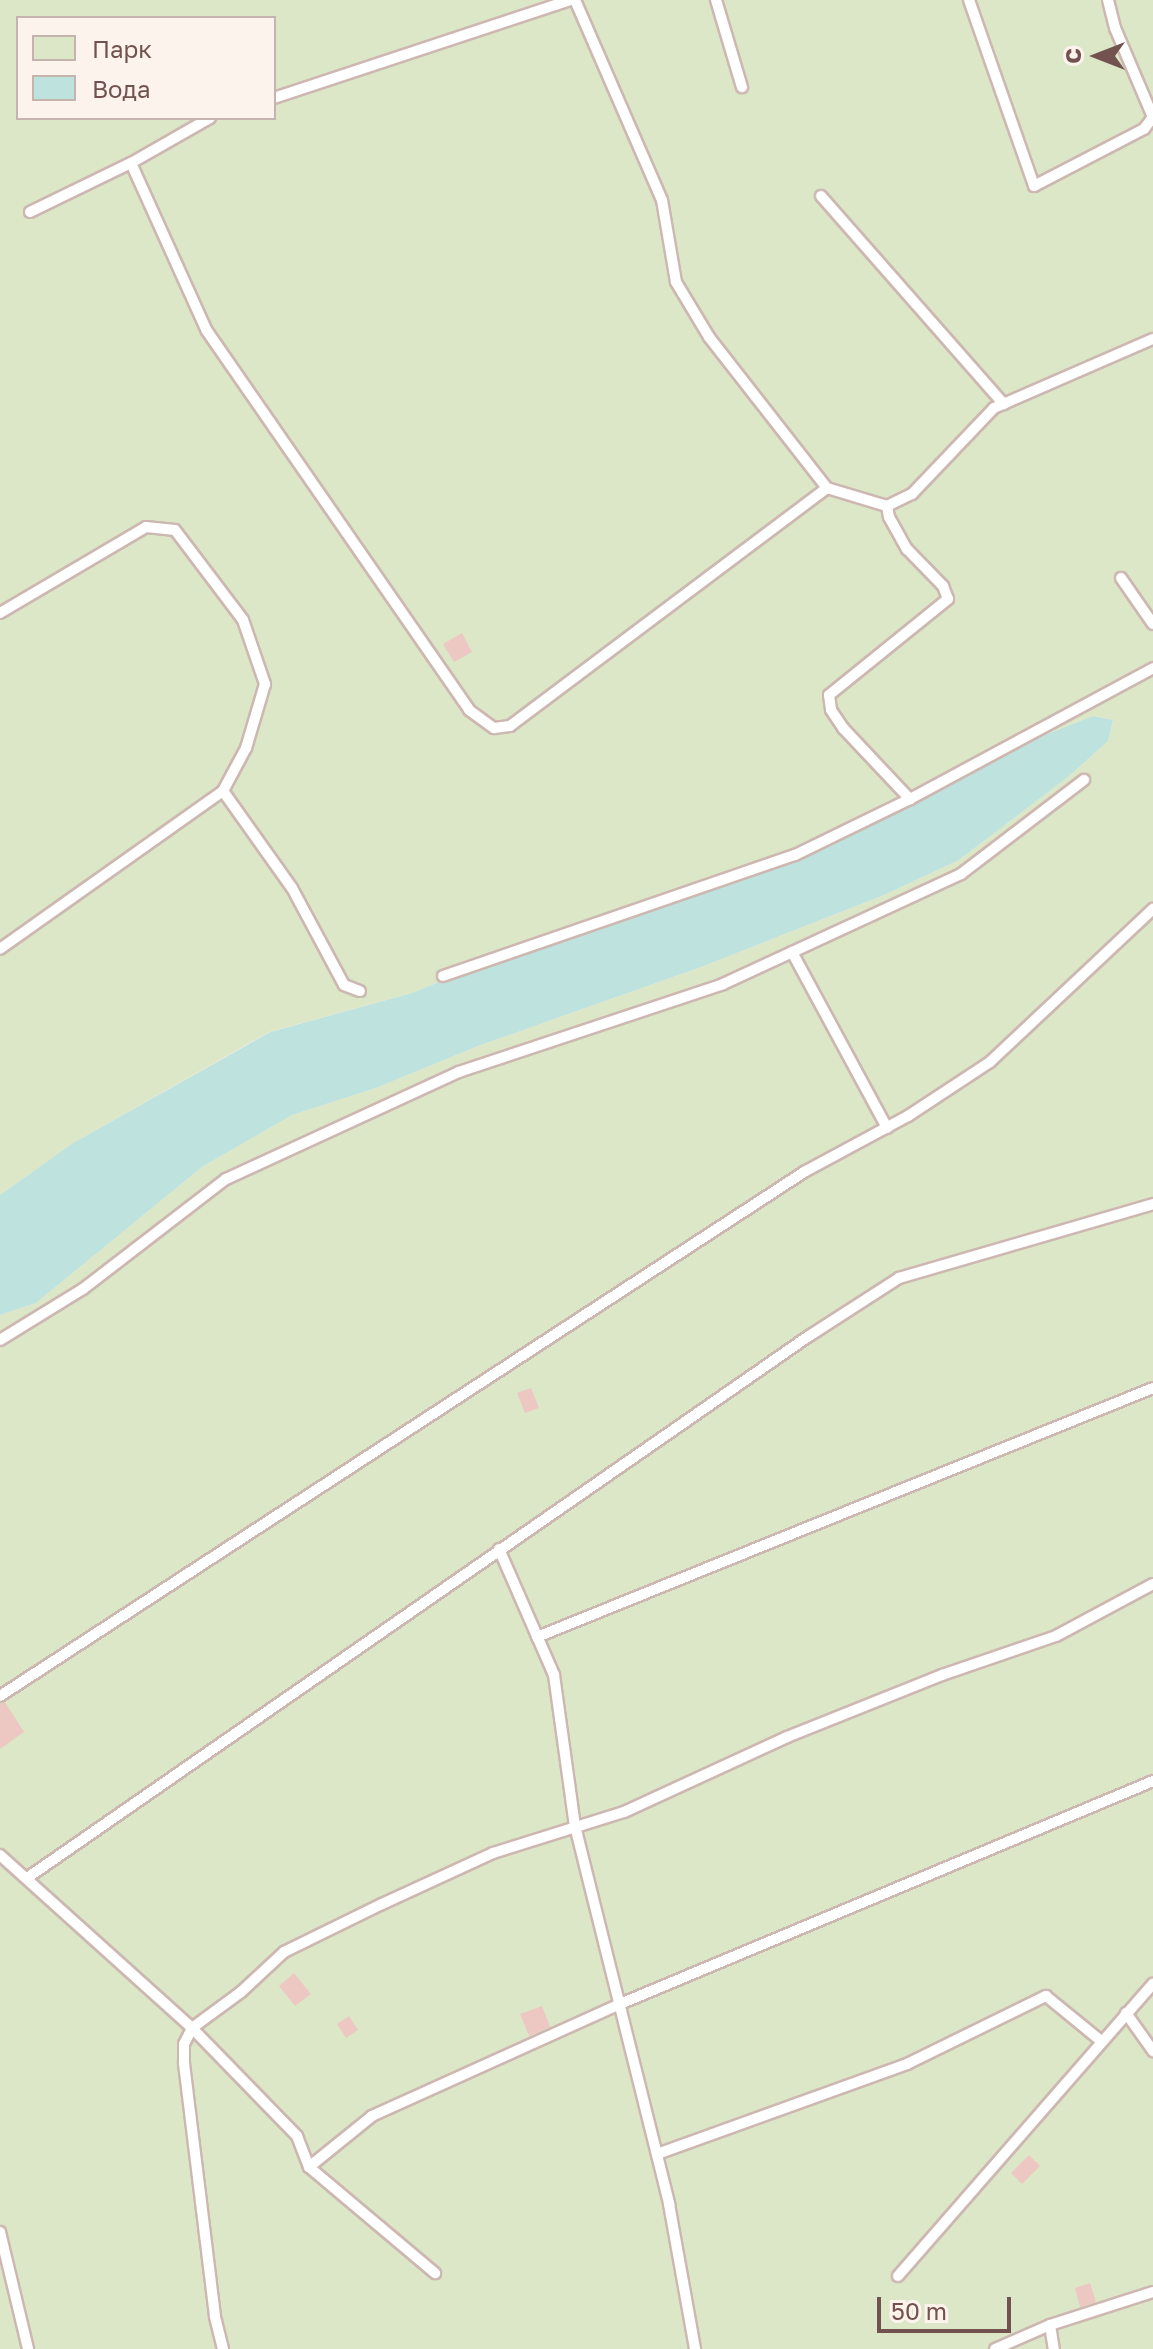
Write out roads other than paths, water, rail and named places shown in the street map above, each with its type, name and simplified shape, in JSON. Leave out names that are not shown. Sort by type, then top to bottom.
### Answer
[{"type":"lane","points":[[276,97],[572,0],[662,200],[676,282],[709,337],[827,488],[887,506],[912,494],[994,408],[1153,339]]},
{"type":"lane","points":[[716,0],[742,87]]},
{"type":"lane","points":[[969,0],[1034,186],[1144,129],[1153,117],[1115,28],[1108,0]]},
{"type":"lane","points":[[30,212],[131,163],[206,120]]},
{"type":"lane","points":[[131,163],[207,331],[469,710],[494,728],[510,726],[827,488]]},
{"type":"lane","points":[[821,196],[1004,404]]},
{"type":"lane","points":[[887,506],[889,517],[907,549],[943,586],[948,599],[829,695],[831,710],[843,728],[910,799]]},
{"type":"lane","points":[[0,613],[146,527],[175,530],[243,620],[265,684],[246,748],[223,791],[0,949]]},
{"type":"lane","points":[[1121,578],[1153,624]]},
{"type":"lane","points":[[443,976],[795,855],[910,799],[1153,668]]},
{"type":"lane","points":[[0,1340],[83,1289],[226,1179],[371,1109],[459,1072],[723,984],[961,874],[1084,780]]},
{"type":"lane","points":[[223,791],[292,888],[344,985],[360,991]]},
{"type":"lane","points":[[0,1696],[780,1188],[887,1128],[990,1062],[1153,909]]},
{"type":"lane","points":[[792,952],[887,1128]]},
{"type":"lane","points":[[27,1878],[499,1549],[809,1336],[899,1278],[1153,1204]]},
{"type":"lane","points":[[537,1637],[1153,1388]]},
{"type":"lane","points":[[499,1549],[554,1675],[575,1826],[657,2154],[695,2349]]},
{"type":"lane","points":[[223,2349],[215,2316],[184,2044],[192,2028],[241,1992],[284,1952],[493,1853],[624,1812],[696,1776],[857,1709],[1056,1636],[1153,1584]]},
{"type":"lane","points":[[309,2167],[372,2116],[620,2004],[1153,1781]]},
{"type":"lane","points":[[0,1855],[192,2028],[297,2136],[309,2167],[435,2273]]},
{"type":"lane","points":[[898,2276],[1153,1984]]},
{"type":"lane","points":[[657,2154],[907,2064],[1046,1996],[1101,2041]]},
{"type":"lane","points":[[1126,2013],[1153,2051]]},
{"type":"lane","points":[[0,2232],[28,2349]]},
{"type":"lane","points":[[995,2349],[1050,2325],[1153,2292]]},
{"type":"lane","points":[[1050,2325],[1054,2349]]},
{"type":"water","points":[[1093,716],[1113,720],[1108,741],[1068,777],[959,860],[884,895],[704,966],[478,1046],[376,1088],[292,1115],[202,1167],[36,1303],[0,1315],[0,1195],[73,1143],[270,1032],[412,993],[495,959],[555,944],[762,870],[900,811],[1047,734]]}]
